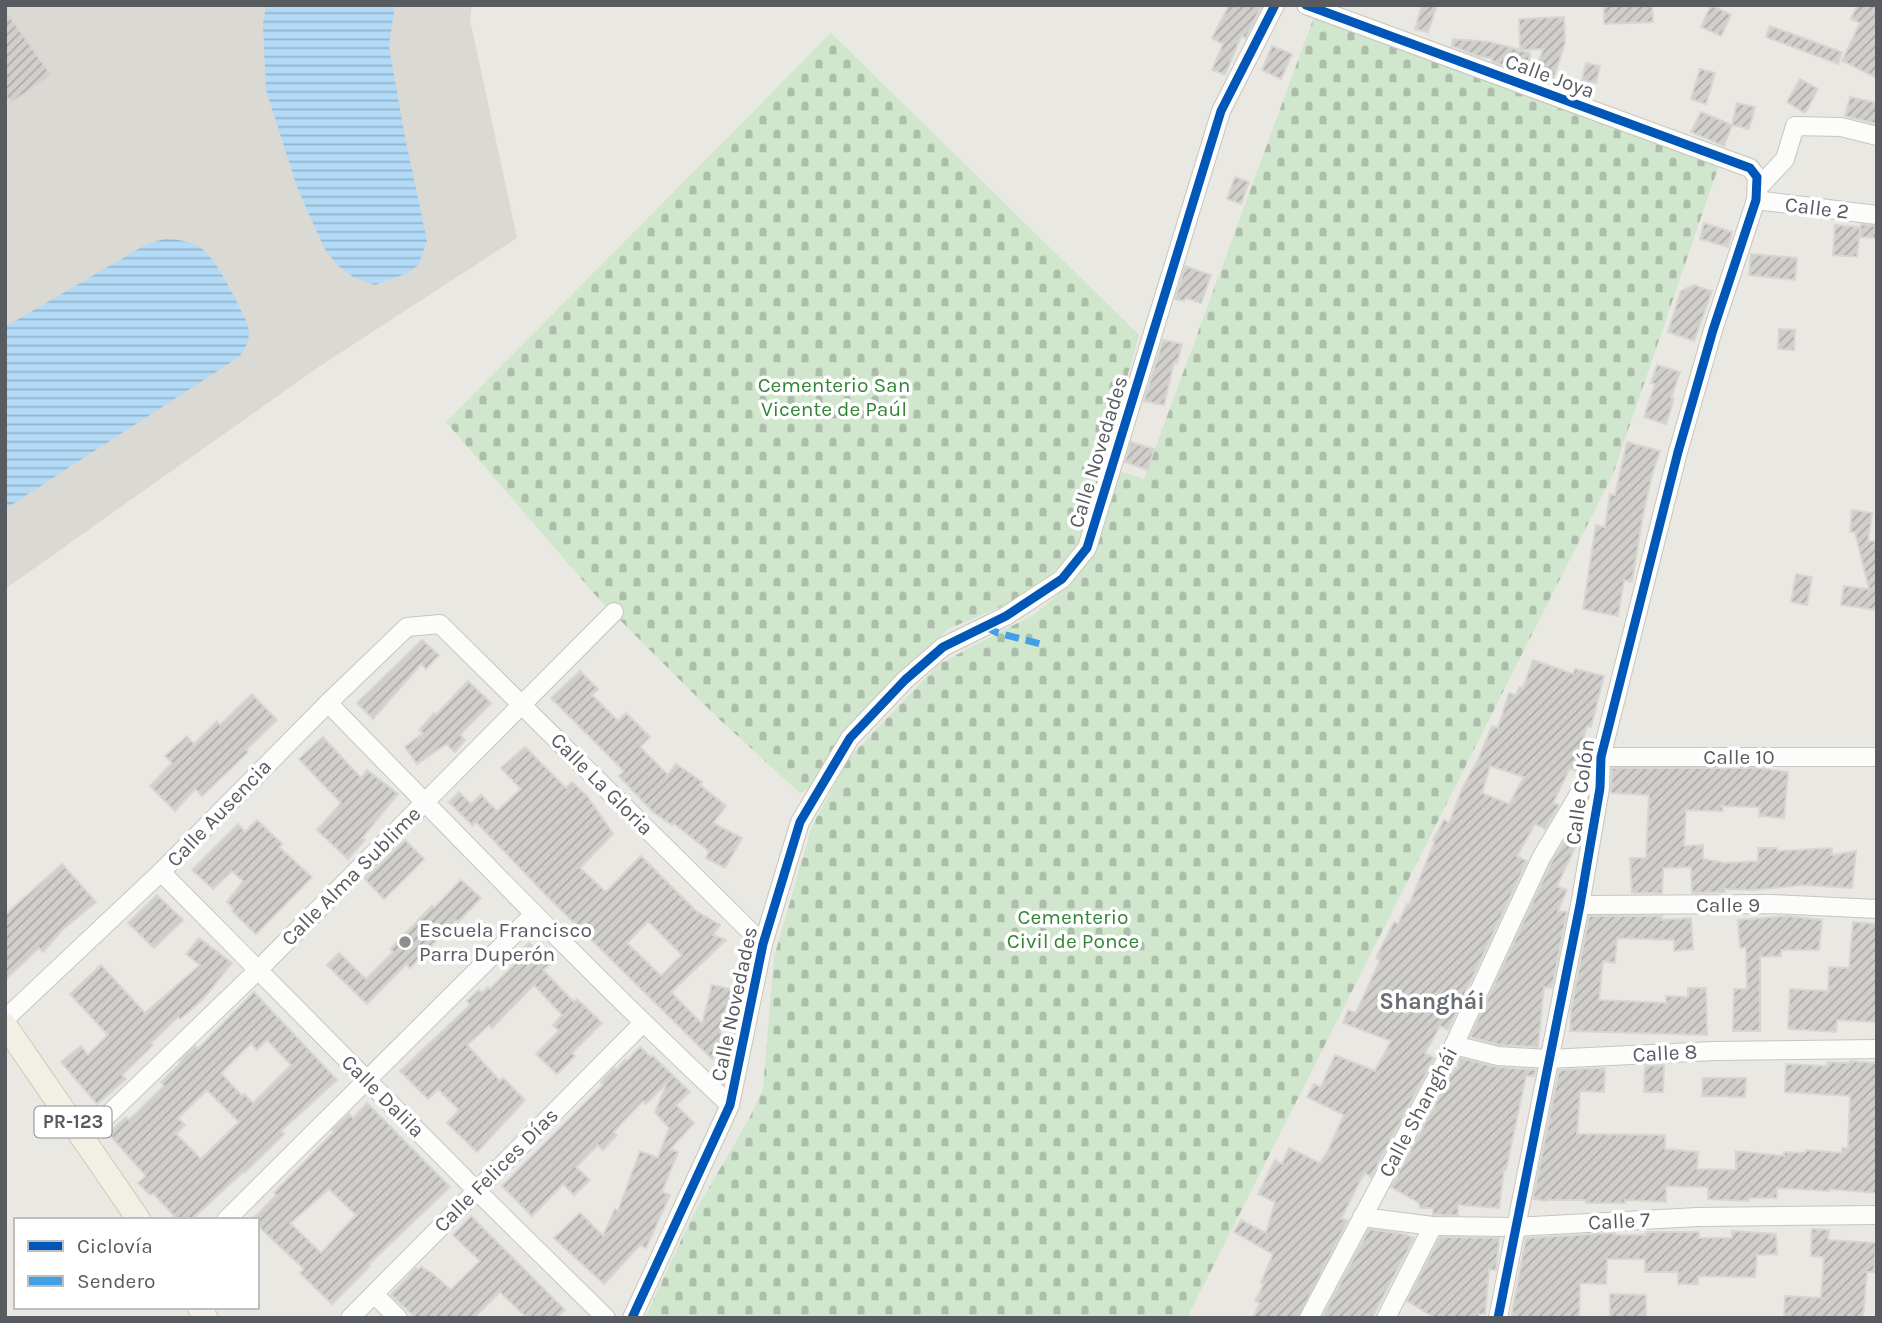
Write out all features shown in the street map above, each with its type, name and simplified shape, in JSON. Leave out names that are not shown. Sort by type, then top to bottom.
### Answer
[{"type":"main road","name":"PR-123","points":[[5,1022],[138,1218]]},
{"type":"street","name":"Calle Novedades","points":[[632,1318],[730,1105],[763,944],[800,822],[850,738],[876,709],[943,647],[1028,603],[1062,579],[1087,548],[1221,111],[1275,5]]},
{"type":"street","name":"Calle Joya","points":[[1306,5],[1750,168],[1757,177],[1757,194]]},
{"type":"street","points":[[1757,194],[1785,159],[1795,126],[1841,127],[1877,136]]},
{"type":"street","name":"Calle 2","points":[[1757,194],[1877,215]]},
{"type":"street","name":"Calle Colón","points":[[1498,1318],[1580,905],[1600,788],[1601,757],[1678,452],[1713,330],[1757,194]]},
{"type":"street","name":"Calle Alma Sublime","points":[[84,1138],[258,970],[614,612]]},
{"type":"street","name":"Calle La Gloria","points":[[440,624],[763,944]]},
{"type":"street","name":"Calle Ausencia","points":[[5,1022],[161,872],[407,627],[440,624]]},
{"type":"street","points":[[328,703],[534,915],[730,1105]]},
{"type":"street","name":"Calle 10","points":[[1601,757],[1877,757]]},
{"type":"street","name":"Calle Shanghái","points":[[1309,1318],[1454,1045],[1541,858],[1601,757]]},
{"type":"street","name":"Calle Dalila","points":[[161,872],[606,1318]]},
{"type":"street","name":"Calle 9","points":[[1580,905],[1770,904],[1877,909]]},
{"type":"street","points":[[228,1218],[534,915]]},
{"type":"street","name":"Calle Felices Días","points":[[349,1318],[643,1023]]},
{"type":"street","name":"Calle 8","points":[[1454,1045],[1498,1056],[1548,1059],[1714,1051],[1877,1049]]},
{"type":"street","name":"Calle 7","points":[[1362,1217],[1433,1226],[1515,1227],[1697,1217],[1877,1215]]},
{"type":"street","points":[[1386,1318],[1433,1226]]},
{"type":"street","points":[[374,1294],[398,1318]]},
{"type":"shaded area","points":[[5,5],[472,5],[470,20],[517,238],[320,366],[5,589]]},
{"type":"green space","name":"Cementerio Civil de Ponce","points":[[1314,17],[1720,162],[1613,474],[1187,1318],[645,1318],[692,1217],[749,1119],[763,1089],[774,957],[812,826],[849,758],[939,664],[1035,614],[1069,585],[1092,557],[1116,470],[1144,479]]},
{"type":"green space","name":"Cementerio San Vicente de Paúl","points":[[831,33],[1139,335],[1077,552],[1024,597],[948,629],[844,731],[812,787],[800,793],[718,718],[598,598],[446,422]]},
{"type":"water","points":[[266,5],[395,5],[389,46],[427,241],[419,264],[410,272],[375,285],[355,278],[337,265],[324,248],[297,187],[266,90],[263,24]]},
{"type":"water","points":[[164,239],[196,245],[211,259],[225,279],[247,322],[249,336],[245,349],[239,357],[5,509],[5,327],[147,244]]},
{"type":"building","points":[[1229,5],[1262,5],[1246,38],[1241,36],[1225,75],[1212,70],[1223,44],[1212,38]]},
{"type":"building","points":[[1422,5],[1437,5],[1428,32],[1415,29]]},
{"type":"building","points":[[1604,5],[1652,5],[1653,22],[1604,24]]},
{"type":"building","points":[[1711,5],[1731,15],[1721,36],[1701,27]]},
{"type":"building","points":[[1857,5],[1877,5],[1877,78],[1842,61],[1860,23],[1851,19]]},
{"type":"building","points":[[5,10],[51,75],[11,103],[5,95]]},
{"type":"building","points":[[1564,17],[1565,43],[1552,83],[1534,76],[1543,49],[1520,50],[1519,19]]},
{"type":"building","points":[[1770,26],[1842,52],[1838,64],[1766,37]]},
{"type":"building","points":[[1453,39],[1491,42],[1530,53],[1529,61],[1509,59],[1507,67],[1492,61],[1492,58],[1478,56],[1452,46]]},
{"type":"building","points":[[1272,46],[1292,54],[1281,79],[1262,70]]},
{"type":"building","points":[[1586,63],[1600,66],[1596,83],[1582,80]]},
{"type":"building","points":[[1700,69],[1715,73],[1706,104],[1691,99]]},
{"type":"building","points":[[1800,79],[1818,89],[1805,113],[1787,102]]},
{"type":"building","points":[[1850,97],[1877,103],[1877,124],[1845,116]]},
{"type":"building","points":[[1737,103],[1755,107],[1749,129],[1732,125]]},
{"type":"building","points":[[1701,112],[1732,125],[1724,146],[1691,132]]},
{"type":"building","points":[[1235,177],[1249,182],[1241,204],[1227,199]]},
{"type":"building","points":[[1704,223],[1732,232],[1728,247],[1700,239]]},
{"type":"building","points":[[1861,224],[1877,226],[1877,238],[1860,237]]},
{"type":"building","points":[[1835,225],[1860,227],[1857,257],[1833,255]]},
{"type":"building","points":[[1751,254],[1797,258],[1795,280],[1749,275]]},
{"type":"building","points":[[1185,266],[1211,275],[1201,303],[1186,298],[1184,301],[1175,299]]},
{"type":"building","points":[[1694,285],[1712,291],[1694,341],[1668,332],[1681,291]]},
{"type":"building","points":[[1779,329],[1795,330],[1794,350],[1778,349]]},
{"type":"building","points":[[1163,340],[1182,344],[1177,363],[1174,362],[1164,405],[1144,401]]},
{"type":"building","points":[[1657,365],[1680,372],[1666,424],[1644,417],[1655,384],[1651,383]]},
{"type":"building","points":[[1131,442],[1154,449],[1148,470],[1125,462]]},
{"type":"building","points":[[1627,442],[1660,451],[1643,515],[1632,582],[1624,580],[1618,616],[1583,609],[1596,525],[1605,527],[1610,494],[1615,495]]},
{"type":"building","points":[[1852,510],[1872,513],[1868,541],[1877,541],[1877,610],[1841,605],[1844,586],[1869,589],[1855,532],[1850,532]]},
{"type":"building","points":[[1796,574],[1812,577],[1807,605],[1791,602]]},
{"type":"building","points":[[422,640],[439,655],[426,669],[421,664],[373,719],[357,703]]},
{"type":"building","points":[[1533,660],[1573,674],[1575,669],[1604,676],[1591,727],[1587,726],[1580,751],[1585,755],[1576,771],[1570,768],[1553,803],[1559,805],[1545,829],[1535,824],[1517,856],[1527,861],[1448,1030],[1440,1026],[1425,1053],[1434,1058],[1371,1177],[1365,1173],[1360,1181],[1341,1219],[1348,1220],[1298,1318],[1253,1318],[1260,1303],[1255,1301],[1264,1284],[1261,1283],[1273,1254],[1234,1232],[1241,1220],[1266,1233],[1275,1202],[1258,1194],[1275,1160],[1282,1164],[1289,1148],[1320,1163],[1328,1151],[1344,1115],[1307,1097],[1314,1084],[1321,1087],[1335,1055],[1375,1071],[1391,1041],[1343,1023],[1348,1010],[1356,1013],[1380,960],[1376,958],[1394,922],[1398,924],[1407,904],[1409,905],[1435,841],[1433,840],[1444,820],[1449,823],[1492,726],[1498,728],[1509,693],[1516,695],[1519,687],[1523,688]],"holes":[[[1490,766],[1524,777],[1509,804],[1482,793]]]},
{"type":"building","points":[[580,671],[598,689],[592,695],[618,721],[626,713],[650,737],[640,747],[668,775],[676,764],[702,782],[700,785],[726,806],[713,823],[742,838],[725,868],[706,858],[709,851],[673,823],[672,825],[653,812],[619,776],[624,771],[551,698]]},
{"type":"building","points":[[468,681],[491,703],[460,735],[465,740],[455,752],[446,744],[417,764],[405,747],[423,733],[419,730]]},
{"type":"building","points":[[252,694],[277,720],[202,796],[195,789],[175,811],[150,786],[172,763],[165,756],[187,736],[194,744],[217,721],[220,725]]},
{"type":"building","points":[[323,737],[361,778],[367,770],[398,794],[348,859],[317,830],[341,803],[299,759]]},
{"type":"building","points":[[525,747],[566,788],[572,782],[587,796],[613,834],[580,868],[606,892],[641,856],[696,911],[720,925],[713,935],[726,940],[671,992],[702,1024],[712,985],[739,991],[735,1007],[727,1005],[720,1033],[729,1041],[712,1059],[476,822],[473,826],[449,802],[459,792],[471,804],[481,795],[497,811],[521,789],[501,768]],"holes":[[[648,921],[682,955],[661,976],[627,943]]]},
{"type":"building","points":[[1612,768],[1757,768],[1788,772],[1784,818],[1759,816],[1760,807],[1722,806],[1723,811],[1686,810],[1684,846],[1703,845],[1703,859],[1725,863],[1758,861],[1758,848],[1777,848],[1777,851],[1832,848],[1832,855],[1856,851],[1852,888],[1803,885],[1692,893],[1691,867],[1663,868],[1662,893],[1632,893],[1630,858],[1646,858],[1649,795],[1611,793]]},
{"type":"building","points":[[1581,814],[1584,815],[1580,837],[1557,886],[1567,890],[1558,911],[1567,912],[1552,988],[1544,987],[1538,1047],[1500,1045],[1470,1037],[1551,863]]},
{"type":"building","points":[[257,820],[282,844],[279,847],[312,877],[256,934],[232,911],[234,909],[227,902],[243,881],[232,871],[213,889],[192,870],[238,824],[245,832]]},
{"type":"building","points":[[405,840],[424,859],[384,899],[365,879]]},
{"type":"building","points":[[62,864],[96,902],[62,930],[43,952],[39,948],[5,980],[5,915]]},
{"type":"building","points":[[461,880],[481,898],[410,968],[406,964],[367,1004],[327,965],[339,953],[366,979],[393,952],[390,949]]},
{"type":"building","points":[[157,895],[183,920],[154,948],[128,923]]},
{"type":"building","points":[[1589,916],[1662,916],[1662,920],[1691,918],[1693,949],[1674,951],[1674,940],[1617,938],[1615,963],[1603,961],[1599,1000],[1666,1003],[1666,996],[1688,997],[1688,988],[1706,988],[1707,1035],[1570,1031],[1571,1010]]},
{"type":"building","points":[[1787,916],[1822,920],[1819,950],[1781,950],[1781,956],[1760,957],[1760,1031],[1733,1031],[1734,989],[1747,989],[1746,947],[1740,948],[1738,920]]},
{"type":"building","points":[[1853,922],[1877,924],[1877,1022],[1837,1020],[1836,1032],[1788,1028],[1790,989],[1828,991],[1829,967],[1849,968]]},
{"type":"building","points":[[199,938],[232,963],[202,1000],[180,1019],[178,1017],[151,1043],[153,1045],[122,1075],[126,1079],[97,1104],[61,1062],[81,1046],[88,1055],[108,1035],[70,994],[101,965],[145,1013],[200,965],[186,954]]},
{"type":"building","points":[[529,943],[550,964],[543,970],[574,1002],[577,999],[602,1023],[572,1053],[575,1056],[557,1074],[536,1054],[559,1031],[553,1025],[562,1015],[534,985],[492,1028],[489,1025],[467,1045],[500,1081],[503,1078],[525,1100],[477,1152],[447,1123],[459,1110],[438,1089],[428,1099],[400,1071],[470,1005],[467,1001],[479,990],[482,993],[488,987],[490,989],[516,963],[512,959]]},
{"type":"building","points":[[254,992],[337,1080],[281,1131],[284,1134],[244,1173],[193,1218],[176,1218],[153,1193],[150,1195],[138,1183],[146,1176],[108,1133],[126,1117],[129,1120],[164,1086],[161,1082],[195,1046],[198,1049]],"holes":[[[267,1040],[291,1065],[253,1103],[244,1094],[242,1096],[221,1073],[251,1043],[257,1050]],[[207,1090],[239,1122],[201,1159],[176,1134],[185,1125],[178,1118]]]},
{"type":"building","points":[[640,1047],[690,1092],[676,1105],[694,1123],[670,1149],[678,1152],[662,1192],[670,1195],[646,1248],[640,1245],[604,1284],[554,1238],[580,1213],[603,1236],[615,1209],[618,1211],[640,1151],[658,1158],[669,1128],[655,1112],[667,1083],[646,1104],[643,1101],[613,1132],[617,1135],[603,1150],[598,1145],[576,1167],[590,1180],[574,1195],[563,1184],[532,1216],[502,1186],[603,1085],[601,1082],[614,1068],[616,1070],[625,1060],[626,1062]]},
{"type":"building","points":[[1460,1058],[1497,1067],[1536,1070],[1534,1076],[1526,1076],[1504,1170],[1499,1208],[1458,1205],[1458,1215],[1433,1215],[1433,1208],[1420,1208],[1419,1203],[1391,1187],[1455,1068],[1457,1069]]},
{"type":"building","points":[[1828,1062],[1877,1063],[1877,1193],[1777,1188],[1777,1198],[1749,1198],[1749,1201],[1708,1199],[1708,1187],[1666,1186],[1666,1202],[1625,1200],[1625,1203],[1586,1203],[1586,1200],[1533,1199],[1559,1070],[1605,1068],[1604,1092],[1580,1091],[1577,1134],[1665,1135],[1665,1149],[1698,1152],[1697,1169],[1736,1170],[1736,1151],[1784,1156],[1784,1152],[1805,1153],[1806,1150],[1842,1153],[1842,1148],[1848,1148],[1850,1096],[1785,1092],[1786,1064],[1828,1066]]},
{"type":"building","points":[[1664,1065],[1663,1092],[1644,1092],[1645,1066]]},
{"type":"building","points":[[1703,1078],[1746,1078],[1745,1097],[1702,1096]]},
{"type":"building","points":[[367,1103],[450,1187],[369,1264],[332,1304],[300,1273],[304,1269],[259,1227],[259,1218],[254,1218],[349,1114],[353,1118]],"holes":[[[329,1189],[356,1215],[321,1253],[290,1223]]]},
{"type":"building","points":[[471,1216],[565,1310],[556,1318],[527,1318],[500,1292],[474,1318],[416,1318],[391,1295],[416,1268],[418,1270],[421,1267],[451,1290],[480,1261],[453,1235]]},
{"type":"building","points":[[1369,1229],[1414,1238],[1372,1318],[1322,1318]]},
{"type":"building","points":[[1812,1229],[1829,1230],[1828,1240],[1876,1243],[1874,1272],[1867,1272],[1863,1318],[1784,1318],[1785,1296],[1821,1298],[1824,1257],[1811,1256]]},
{"type":"building","points":[[1732,1231],[1776,1234],[1777,1254],[1757,1255],[1755,1277],[1698,1276],[1698,1284],[1678,1284],[1678,1272],[1645,1272],[1645,1259],[1607,1259],[1606,1284],[1580,1283],[1579,1318],[1511,1318],[1526,1238],[1699,1232],[1699,1238],[1732,1238]]},
{"type":"building","points":[[1440,1237],[1499,1238],[1496,1270],[1489,1270],[1485,1314],[1479,1314],[1479,1318],[1435,1318],[1407,1301]]},
{"type":"building","points":[[1610,1294],[1646,1295],[1646,1318],[1610,1318]]},
{"type":"marked path","points":[[986,627],[998,633],[1045,645]]},
{"type":"cycle path","points":[[632,1318],[730,1105],[763,944],[800,822],[850,738],[905,680],[943,647],[1006,616],[1062,579],[1087,548],[1221,111],[1275,5]]},
{"type":"cycle path","points":[[1306,5],[1750,168],[1757,177],[1756,200],[1713,330],[1678,452],[1601,757],[1600,788],[1580,905],[1498,1318]]},
{"type":"place","name":"Escuela Francisco Parra Duperón","points":[[405,942]]},
{"type":"district","name":"Shanghái","points":[[1432,1001]]}]
